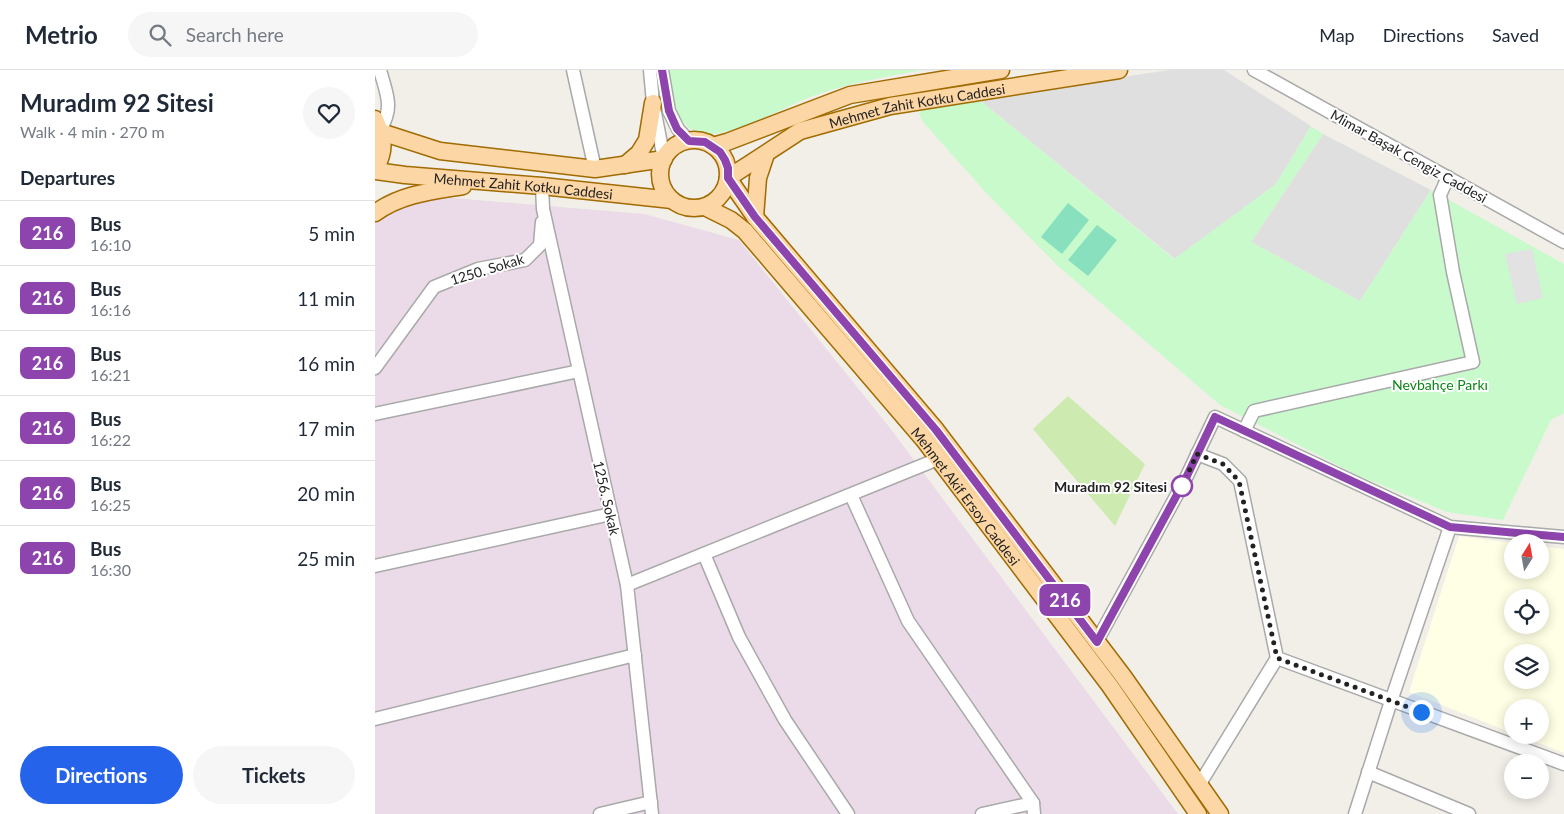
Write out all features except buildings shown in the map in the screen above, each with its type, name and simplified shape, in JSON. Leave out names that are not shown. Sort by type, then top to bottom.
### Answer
[{"type":"main road","name":"Mehmet Zahit Kotku Caddesi","points":[[713,146],[850,95],[1001,70]]},
{"type":"main road","name":"Mehmet Zahit Kotku Caddesi","points":[[728,178],[800,131],[889,106],[1119,70]]},
{"type":"main road","points":[[625,165],[639,153],[647,140],[653,103]]},
{"type":"main road","name":"Mehmet Zahit Kotku Caddesi","points":[[377,127],[440,151],[595,168],[664,159]]},
{"type":"main road","points":[[375,171],[383,154],[383,144],[377,127]]},
{"type":"main road","points":[[698,140],[713,146],[720,152],[728,168],[726,187],[721,196],[705,207],[687,208],[679,205],[667,194],[661,181],[660,174],[668,152],[674,147],[689,141],[698,140]]},
{"type":"main road","points":[[755,217],[758,178],[766,154]]},
{"type":"main road","name":"Mehmet Zahit Kotku Caddesi","points":[[375,171],[672,200]]},
{"type":"main road","name":"Mehmet Akif Ersoy Caddesi","points":[[728,178],[755,217],[936,430],[1123,676],[1220,814]]},
{"type":"main road","points":[[375,213],[384,207],[424,192],[490,181]]},
{"type":"main road","name":"Mehmet Akif Ersoy Caddesi","points":[[705,207],[731,220],[745,231],[924,440],[1110,686],[1198,814]]},
{"type":"main road","points":[[1085,653],[1097,642]]},
{"type":"main road","points":[[1186,796],[1199,785]]},
{"type":"street","points":[[377,127],[387,120],[389,108],[380,70]]},
{"type":"street","points":[[573,70],[595,168]]},
{"type":"street","points":[[649,70],[653,103],[664,159]]},
{"type":"street","points":[[662,70],[669,111],[677,129],[689,141]]},
{"type":"street","name":"Mimar Başak Cengiz Caddesi","points":[[1261,72],[1564,242]]},
{"type":"street","points":[[1244,431],[1254,411],[1473,362],[1453,272],[1440,195],[1447,177]]},
{"type":"street","name":"1256. Sokak","points":[[542,186],[543,209],[627,585],[652,808]]},
{"type":"street","name":"1250. Sokak","points":[[375,368],[434,287],[478,270],[525,260],[540,245],[543,209]]},
{"type":"street","points":[[375,414],[579,371]]},
{"type":"street","points":[[1097,642],[1185,480],[1215,417],[1450,527],[1564,537]]},
{"type":"street","points":[[1197,454],[1223,464],[1239,481],[1277,658],[1199,785]]},
{"type":"street","points":[[627,585],[938,459]]},
{"type":"street","points":[[851,494],[908,621],[1033,809],[982,814]]},
{"type":"street","points":[[375,566],[611,514]]},
{"type":"street","points":[[1355,814],[1450,527]]},
{"type":"street","points":[[704,554],[739,637],[785,720],[848,814]]},
{"type":"street","points":[[375,719],[635,655]]},
{"type":"street","points":[[1277,658],[1564,764]]},
{"type":"street","points":[[1368,772],[1469,814]]},
{"type":"street","points":[[600,814],[652,808]]},
{"type":"shaded area","points":[[1170,70],[1224,70],[1311,126],[1276,184],[1175,259],[977,98]]},
{"type":"shaded area","points":[[1323,134],[1431,190],[1360,301],[1251,242]]},
{"type":"shaded area","points":[[430,196],[644,214],[739,240],[890,428],[1178,814],[375,814],[375,221],[381,214]]},
{"type":"shaded area","points":[[1532,249],[1543,298],[1517,304],[1505,254]]},
{"type":"shaded area","points":[[1459,536],[1504,542],[1504,579],[1549,579],[1549,547],[1564,549],[1564,753],[1542,744],[1549,744],[1549,699],[1504,699],[1504,730],[1409,692]]},
{"type":"green space","points":[[667,70],[924,70],[840,87],[813,96],[736,129],[706,134],[694,131],[682,120],[672,95]]},
{"type":"green space","name":"Nevbahçe Parkı","points":[[977,98],[1174,259],[1276,184],[1311,126],[1323,134],[1251,242],[1360,301],[1431,190],[1564,264],[1564,413],[1551,420],[1503,520],[1447,512],[1357,475],[1220,405],[1059,267],[989,196],[923,122],[919,114],[924,107]]},
{"type":"green space","points":[[1068,203],[1089,220],[1062,254],[1041,237]]},
{"type":"green space","points":[[1097,225],[1117,240],[1088,276],[1068,260]]},
{"type":"green space","points":[[1068,396],[1145,464],[1115,526],[1033,429]]},
{"type":"bus line","name":"216","points":[[662,70],[669,111],[677,129],[689,141],[698,140],[705,142],[720,152],[728,168],[728,178],[755,217],[936,430],[1097,642],[1185,480],[1215,417],[1450,527],[1564,537]]},
{"type":"place","name":"Muradım 92 Sitesi","points":[[1182,486]]},
{"type":"route","points":[[1182,486],[1197,454],[1223,464],[1239,481],[1277,658],[1421,712]]}]
